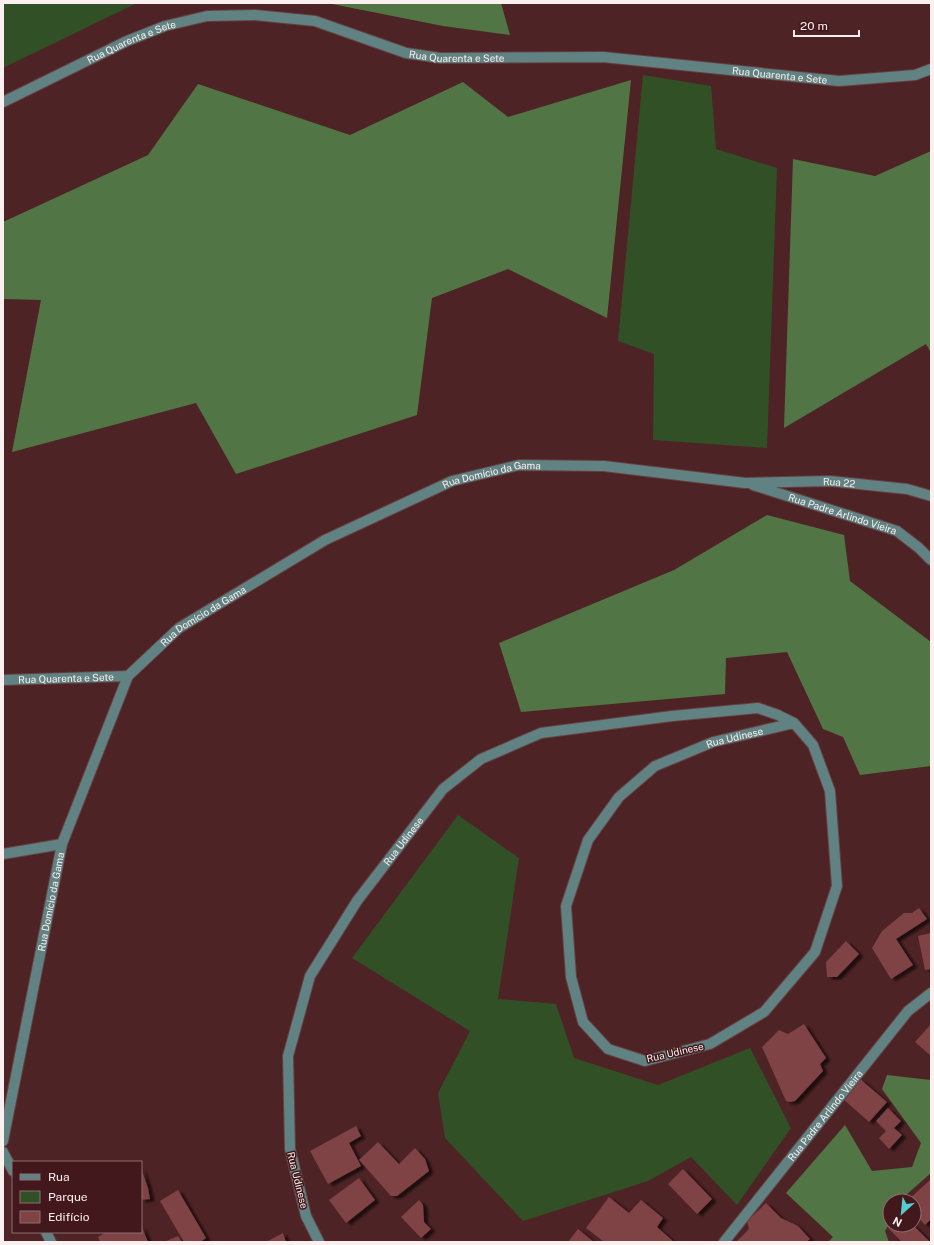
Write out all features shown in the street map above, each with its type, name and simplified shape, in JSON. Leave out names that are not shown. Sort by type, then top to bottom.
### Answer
[{"type":"street","name":"Rua Quarenta e Sete","points":[[3,102],[127,41],[165,26],[207,16],[255,15],[315,21],[406,53],[440,58],[603,57],[840,81],[915,75],[931,68]]},
{"type":"street","name":"Rua Domício da Gama","points":[[3,1141],[62,844],[128,676],[179,628],[325,540],[452,480],[519,465],[527,465],[604,466],[745,483]]},
{"type":"street","name":"Rua 22","points":[[745,483],[830,481],[908,489],[931,496]]},
{"type":"street","name":"Rua Padre Arlindo Vieira","points":[[745,483],[897,531],[919,548],[931,560]]},
{"type":"street","name":"Rua Quarenta e Sete","points":[[3,680],[128,676]]},
{"type":"street","name":"Rua Udinese","points":[[319,1242],[306,1216],[290,1149],[288,1056],[310,976],[357,901],[443,790],[481,759],[540,733],[672,716],[758,708],[778,715],[794,724],[813,746],[830,791],[837,886],[815,952],[764,1012],[710,1044],[646,1061],[608,1049],[583,1022],[571,977],[566,906],[588,840],[619,797],[655,766],[713,742],[794,724]]},
{"type":"street","points":[[3,854],[62,844]]},
{"type":"street","name":"Rua Padre Arlindo Vieira","points":[[724,1242],[908,1011],[931,994]]},
{"type":"street","points":[[3,1152],[12,1169]]},
{"type":"street","points":[[46,1233],[51,1242]]},
{"type":"green space","points":[[3,3],[137,3],[3,68]]},
{"type":"green space","points":[[327,3],[501,3],[510,35],[443,26]]},
{"type":"green space","points":[[643,75],[711,86],[716,149],[777,168],[767,448],[653,440],[654,354],[618,341]]},
{"type":"green space","points":[[631,80],[607,318],[508,269],[432,298],[417,415],[236,474],[196,403],[12,452],[41,300],[3,299],[3,222],[148,155],[198,84],[350,135],[463,82],[508,117]]},
{"type":"green space","points":[[931,151],[931,353],[926,344],[784,428],[793,159],[875,176]]},
{"type":"green space","points":[[767,515],[844,535],[850,581],[931,642],[931,766],[860,775],[843,737],[823,729],[787,652],[726,658],[725,694],[521,712],[499,643],[674,570]]},
{"type":"green space","points":[[458,815],[519,858],[498,999],[556,1004],[574,1058],[658,1085],[750,1048],[791,1128],[737,1205],[691,1157],[648,1181],[523,1221],[445,1138],[438,1093],[470,1031],[352,958]]},
{"type":"green space","points":[[887,1075],[931,1080],[931,1173],[908,1193],[882,1193],[882,1233],[886,1233],[889,1242],[828,1242],[833,1237],[786,1193],[845,1125],[872,1171],[912,1167],[921,1143],[882,1089]]},
{"type":"building","points":[[919,908],[927,919],[896,939],[913,965],[891,979],[872,948],[882,931],[904,913],[912,913]]},
{"type":"building","points":[[931,933],[931,969],[925,970],[918,936]]},
{"type":"building","points":[[846,941],[859,954],[837,977],[827,977],[826,962]]},
{"type":"building","points":[[804,1024],[826,1058],[820,1064],[823,1071],[795,1101],[790,1102],[786,1101],[762,1047],[779,1030],[788,1034]]},
{"type":"building","points":[[931,1024],[931,1056],[915,1042]]},
{"type":"building","points":[[860,1079],[887,1102],[869,1122],[842,1098]]},
{"type":"building","points":[[888,1108],[901,1121],[894,1128],[902,1135],[889,1149],[879,1138],[886,1131],[876,1121]]},
{"type":"building","points":[[356,1126],[361,1136],[349,1143],[361,1166],[328,1184],[310,1151]]},
{"type":"building","points":[[378,1142],[399,1164],[415,1148],[425,1159],[429,1171],[397,1196],[391,1196],[359,1160]]},
{"type":"building","points":[[683,1169],[712,1199],[697,1214],[668,1184]]},
{"type":"building","points":[[142,1171],[148,1188],[150,1199],[142,1200]]},
{"type":"building","points":[[359,1178],[375,1200],[346,1223],[329,1200]]},
{"type":"building","points":[[931,1179],[931,1219],[925,1225],[922,1222],[922,1193],[916,1193]]},
{"type":"building","points":[[178,1190],[206,1238],[200,1242],[184,1242],[160,1201]]},
{"type":"building","points":[[609,1197],[629,1213],[641,1200],[663,1218],[657,1227],[674,1242],[604,1242],[586,1228]]},
{"type":"building","points":[[419,1200],[423,1205],[424,1222],[431,1229],[421,1238],[401,1217]]},
{"type":"building","points":[[766,1203],[781,1218],[798,1226],[810,1239],[806,1242],[736,1242],[749,1229],[747,1221]]},
{"type":"building","points":[[142,1227],[148,1242],[100,1242],[98,1237],[104,1233],[142,1233]]},
{"type":"building","points":[[578,1229],[594,1242],[568,1242]]},
{"type":"building","points":[[283,1233],[286,1242],[266,1242]]},
{"type":"building","points":[[893,1233],[921,1233],[930,1242],[902,1242]]},
{"type":"building","points":[[178,1236],[182,1242],[164,1242]]}]
